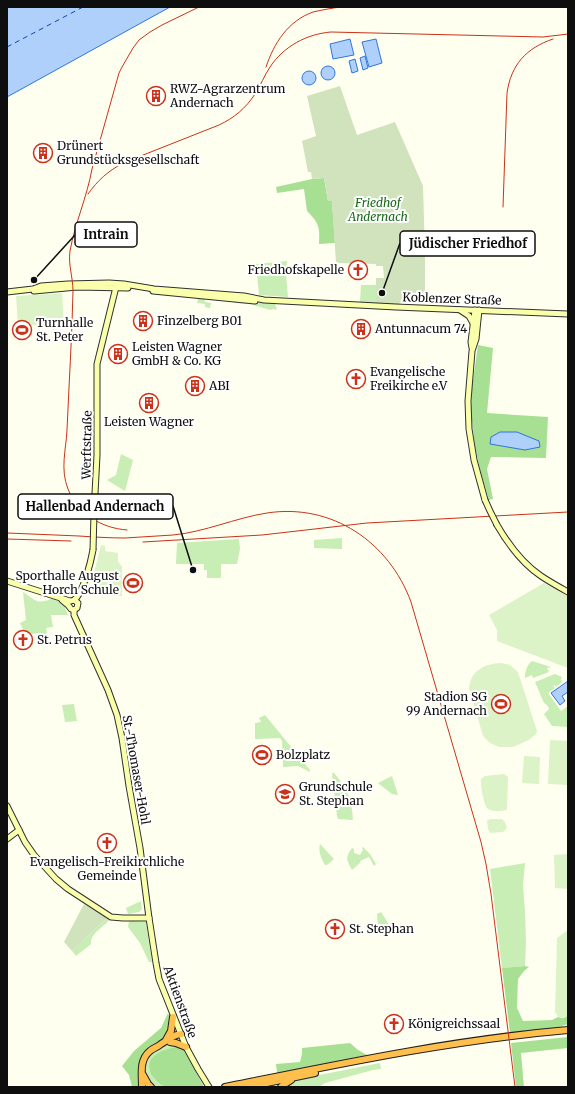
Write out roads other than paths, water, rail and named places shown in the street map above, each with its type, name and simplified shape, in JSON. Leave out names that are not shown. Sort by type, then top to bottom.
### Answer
[{"type":"highway","points":[[166,1042],[171,1031],[173,1017]]},
{"type":"highway","points":[[553,1031],[568,1025]]},
{"type":"highway","points":[[225,1087],[351,1061],[415,1050],[472,1041],[568,1030]]},
{"type":"highway","points":[[142,1087],[142,1065],[146,1055],[152,1049],[166,1042],[174,1035],[181,1034]]},
{"type":"highway","points":[[248,1087],[416,1053],[500,1041],[568,1034]]},
{"type":"highway","points":[[166,1042],[176,1042],[186,1047]]},
{"type":"highway","points":[[142,1074],[151,1087]]},
{"type":"highway","points":[[281,1087],[288,1081],[300,1076]]},
{"type":"street","name":"Koblenzer Straße","points":[[7,292],[32,289],[41,286],[109,283],[154,289],[244,296],[264,300]]},
{"type":"street","name":"Koblenzer Straße","points":[[7,292],[75,287],[116,287],[252,301],[264,300],[568,314]]},
{"type":"street","name":"Werftstraße","points":[[74,610],[78,606],[72,602],[78,598],[82,592],[93,550],[98,455],[97,364],[116,287]]},
{"type":"street","points":[[459,310],[469,316],[473,323]]},
{"type":"street","points":[[477,310],[473,323],[468,401],[469,429],[474,460],[485,500],[497,525],[508,542],[524,561],[541,576],[568,592]]},
{"type":"street","points":[[472,351],[476,339],[477,310]]},
{"type":"street","points":[[7,582],[72,602],[69,608],[74,610]]},
{"type":"street","name":"St.-Thomaser-Hohl","points":[[74,610],[74,615],[108,690],[117,715],[122,738],[128,786],[140,848],[148,918]]},
{"type":"street","points":[[7,806],[25,842],[34,855],[56,879],[72,892],[111,917],[148,918]]},
{"type":"street","points":[[7,839],[19,830]]},
{"type":"street","name":"Aktienstraße","points":[[148,918],[159,979],[186,1047],[209,1087]]},
{"type":"water","points":[[7,7],[170,7],[7,97]]},
{"type":"water","points":[[350,39],[354,55],[333,59],[330,44]]},
{"type":"water","points":[[376,39],[382,63],[369,67],[362,42]]},
{"type":"water","points":[[365,56],[368,68],[363,70],[360,58]]},
{"type":"water","points":[[355,59],[358,71],[352,73],[349,61]]},
{"type":"water","points":[[325,66],[331,66],[335,70],[335,76],[331,80],[325,80],[321,76],[321,70]]},
{"type":"water","points":[[309,71],[314,73],[316,78],[314,83],[309,85],[304,83],[302,78],[304,73]]},
{"type":"water","points":[[500,432],[517,432],[539,441],[540,447],[525,450],[490,444],[491,437]]},
{"type":"water","points":[[568,681],[568,692],[562,696],[565,701],[560,705],[551,693]]},
{"type":"railway","points":[[127,530],[117,529],[100,523],[84,512],[72,498],[64,474],[73,291],[70,251],[119,73],[122,67],[139,40],[162,25],[199,7]]},
{"type":"railway","points":[[266,67],[278,41],[296,21],[313,12],[341,7]]},
{"type":"railway","points":[[88,194],[103,177],[123,163],[219,125],[235,116],[244,108],[257,91],[270,67],[282,53],[297,42],[313,35],[331,32],[543,37],[568,34]]},
{"type":"railway","points":[[503,207],[507,93],[509,83],[512,74],[521,59],[535,47],[553,39]]},
{"type":"railway","points":[[7,533],[119,538],[173,535],[197,531],[255,515],[291,511],[314,514],[335,521],[355,531],[373,545],[388,561],[401,581],[411,602],[481,842],[491,894],[515,1087]]},
{"type":"railway","points":[[143,542],[262,535],[367,523],[568,512]]},
{"type":"railway","points":[[7,539],[71,541]]},
{"type":"place","name":"RWZ-Agrarzentrum Andernach","points":[[156,96]]},
{"type":"place","name":"Drünert Grundstücksgesellschaft","points":[[43,153]]},
{"type":"place","name":"Friedhofskapelle","points":[[358,270]]},
{"type":"place","name":"Intrain","points":[[34,280]]},
{"type":"place","name":"Jüdischer Friedhof","points":[[382,293]]},
{"type":"place","name":"Finzelberg B01","points":[[143,321]]},
{"type":"place","name":"Antunnacum 74","points":[[361,329]]},
{"type":"place","name":"Turnhalle St. Peter","points":[[22,330]]},
{"type":"place","name":"Leisten Wagner GmbH & Co. KG","points":[[118,354]]},
{"type":"place","name":"Evangelische Freikirche e.V","points":[[356,379]]},
{"type":"place","name":"ABI","points":[[195,386]]},
{"type":"place","name":"Leisten Wagner","points":[[149,403]]},
{"type":"place","name":"Hallenbad Andernach","points":[[193,570]]},
{"type":"place","name":"Sporthalle August Horch Schule","points":[[133,583]]},
{"type":"place","name":"St. Petrus","points":[[23,640]]},
{"type":"place","name":"Stadion SG 99 Andernach","points":[[501,704]]},
{"type":"place","name":"Bolzplatz","points":[[262,755]]},
{"type":"place","name":"Grundschule St. Stephan","points":[[285,794]]},
{"type":"place","name":"Evangelisch-Freikirchliche Gemeinde","points":[[107,843]]},
{"type":"place","name":"St. Stephan","points":[[335,929]]},
{"type":"place","name":"Königreichssaal","points":[[394,1024]]},
{"type":"park label","name":"Friedhof Andernach","points":[[378,210]]}]
